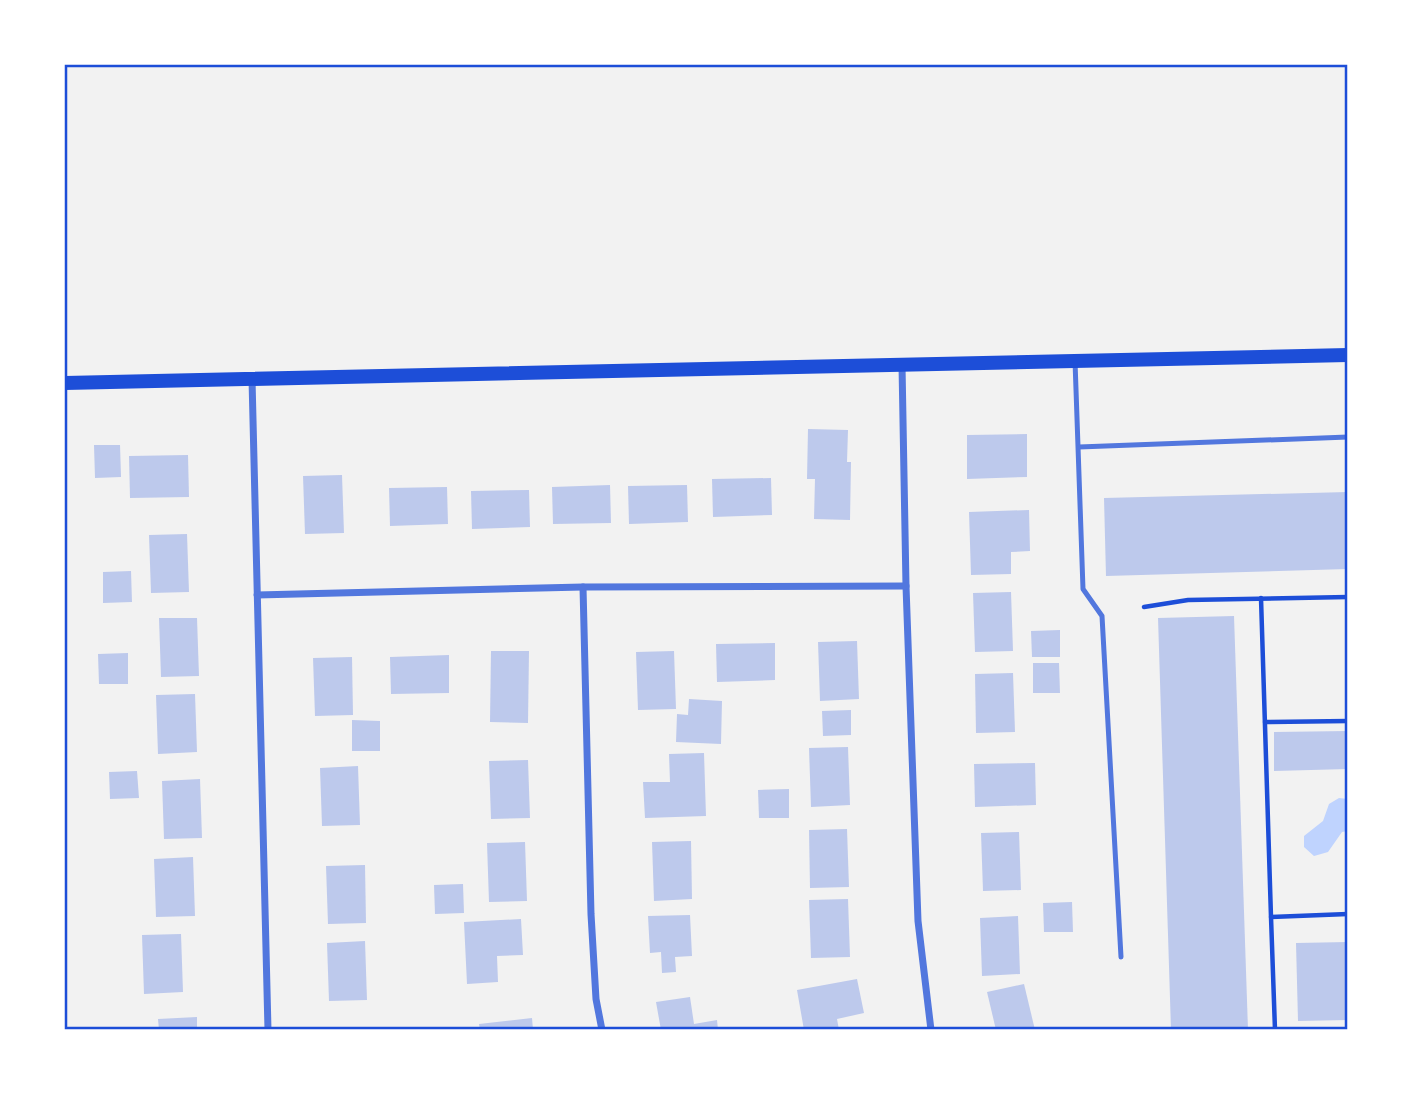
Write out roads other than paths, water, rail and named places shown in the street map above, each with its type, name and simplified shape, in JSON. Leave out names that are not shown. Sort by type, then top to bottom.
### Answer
[{"type":"main road","points":[[65,383],[1348,355]]},
{"type":"street","points":[[902,365],[906,586],[920,956],[931,1030]]},
{"type":"street","points":[[252,379],[268,1030]]},
{"type":"street","points":[[257,595],[583,587],[906,586]]},
{"type":"street","points":[[583,587],[591,914],[596,999],[603,1030]]},
{"type":"lane","points":[[1075,361],[1083,589],[1102,616],[1121,957]]},
{"type":"lane","points":[[1079,447],[1348,437]]},
{"type":"water","points":[[1339,798],[1348,799],[1348,831],[1342,832],[1328,852],[1314,856],[1304,847],[1304,836],[1323,821],[1329,804]]}]
